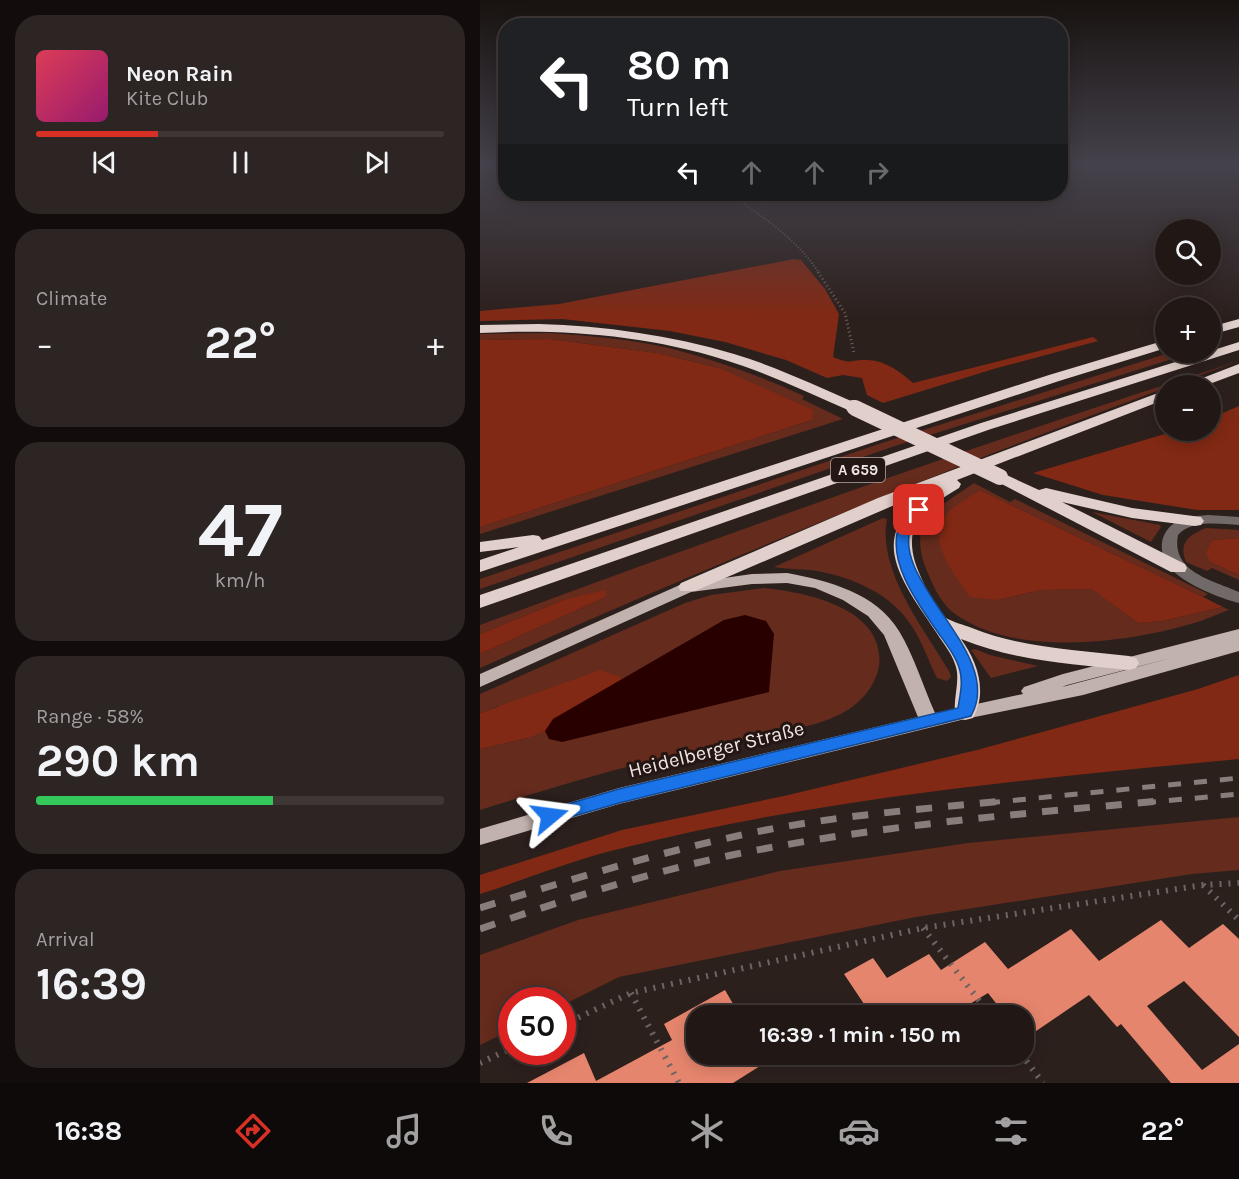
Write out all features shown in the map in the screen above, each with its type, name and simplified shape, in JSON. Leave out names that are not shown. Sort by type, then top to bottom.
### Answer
[{"type":"highway","points":[[1221,328],[1239,323]]},
{"type":"highway","points":[[480,329],[552,328],[610,332],[660,339],[713,352],[771,372],[853,407],[1000,477],[1178,568]]},
{"type":"highway","name":"A 659","points":[[480,602],[986,426],[1239,346]]},
{"type":"highway","name":"A 659","points":[[480,566],[1054,378],[1155,347]]},
{"type":"highway","points":[[1220,375],[1239,368]]},
{"type":"highway","points":[[688,587],[884,502],[1155,398]]},
{"type":"highway","points":[[965,712],[969,690],[968,670],[959,651],[930,609],[907,565],[902,541],[907,521],[931,498],[984,463]]},
{"type":"highway","points":[[1018,486],[1132,513],[1195,521]]},
{"type":"highway","points":[[480,547],[571,535]]},
{"type":"highway","points":[[939,622],[988,642],[1025,651],[1129,663]]},
{"type":"main road","points":[[480,681],[688,587],[752,579],[787,578],[819,584],[849,596],[874,612],[892,633],[929,721]]},
{"type":"main road","name":"Heidelberger Straße","points":[[965,712],[1063,680],[1239,635]]},
{"type":"main road","name":"Heidelberger Straße","points":[[480,837],[619,796],[965,712],[1083,689],[1239,645]]},
{"type":"street","points":[[1234,596],[1178,568],[1172,558],[1169,542],[1177,528],[1184,523],[1239,521]]},
{"type":"path","points":[[763,217],[812,262],[845,313],[854,353]]},
{"type":"path","points":[[576,1019],[631,993],[923,928],[1203,885],[1239,883]]},
{"type":"path","points":[[1203,885],[1239,920]]},
{"type":"path","points":[[923,928],[982,1005]]},
{"type":"path","points":[[631,993],[679,1083]]},
{"type":"path","points":[[480,1063],[498,1055]]},
{"type":"path","points":[[1029,1065],[1043,1083]]},
{"type":"shaded area","points":[[794,259],[801,260],[825,289],[839,314],[833,357],[847,361],[872,360],[885,364],[913,383],[1093,337],[1098,341],[997,368],[883,403],[867,395],[862,378],[843,375],[827,378],[786,360],[725,342],[670,331],[562,319],[480,321],[480,311],[559,304]]},
{"type":"shaded area","points":[[550,333],[625,340],[669,348],[738,369],[788,389],[804,396],[802,399],[843,419],[480,534],[480,527],[812,420],[719,368],[657,353],[549,339],[480,340],[480,334]]},
{"type":"shaded area","points":[[549,339],[657,353],[719,368],[813,410],[812,420],[480,527],[480,340]]},
{"type":"shaded area","points":[[1155,357],[1155,363],[1159,363],[895,446],[480,589],[480,579],[885,442]]},
{"type":"shaded area","points":[[1239,361],[1200,375],[1196,375]]},
{"type":"shaded area","points":[[1155,388],[1155,392],[906,487],[735,557],[480,668],[480,654],[606,597],[563,600],[480,634],[480,625],[858,488]]},
{"type":"shaded area","points":[[1239,406],[1239,510],[1197,510],[1103,495],[1033,473],[1155,437],[1155,441],[1221,441],[1221,414]]},
{"type":"shaded area","points":[[974,483],[1010,502],[1015,499],[1208,594],[1203,597],[980,490],[997,600],[1042,590],[1093,589],[1138,623],[1163,621],[1223,607],[1229,610],[1198,622],[1167,630],[1106,640],[1042,642],[983,629],[952,612],[943,602],[927,571],[921,553],[920,539],[928,518]]},
{"type":"shaded area","points":[[980,490],[1223,607],[1163,621],[1138,623],[1092,589],[1042,590],[997,600],[970,597],[944,556],[939,533],[941,522],[948,512]]},
{"type":"shaded area","points":[[1092,512],[1160,525],[1161,527],[1151,542]]},
{"type":"shaded area","points":[[883,518],[887,519],[886,538],[889,558],[896,578],[916,618],[949,671],[951,677],[947,681],[937,678],[913,628],[894,605],[882,596],[855,582],[826,573],[774,567]]},
{"type":"shaded area","points":[[1206,528],[1239,530],[1239,538],[1213,540],[1210,562],[1239,575],[1239,580],[1212,568],[1207,571],[1186,562],[1184,545],[1190,537]]},
{"type":"shaded area","points":[[1239,538],[1239,575],[1210,562],[1206,552],[1213,540]]},
{"type":"shaded area","points":[[764,588],[820,599],[840,607],[870,630],[878,646],[879,666],[871,687],[856,704],[825,721],[625,767],[480,810],[480,749],[528,738],[498,706],[480,713],[480,694],[685,603],[711,595]]},
{"type":"shaded area","points":[[605,590],[606,597],[480,654],[480,634],[563,600]]},
{"type":"shaded area","points":[[745,615],[766,621],[774,634],[769,692],[562,742],[549,739],[545,731],[553,719],[724,620]]},
{"type":"shaded area","points":[[975,649],[990,655],[1038,666],[991,678],[971,650]]},
{"type":"shaded area","points":[[600,670],[621,677],[613,702],[528,738],[480,749],[480,713]]},
{"type":"shaded area","points":[[1239,675],[1239,759],[929,792],[775,815],[699,830],[605,853],[480,894],[480,875],[622,830],[784,796],[977,750],[1198,689]]},
{"type":"shaded area","points":[[1239,817],[1239,870],[1192,874],[916,917],[619,977],[576,998],[576,987],[498,987],[498,1036],[480,1045],[480,955],[578,920],[780,871],[968,843]]},
{"type":"building","points":[[1161,920],[1189,948],[1223,924],[1239,939],[1239,1037],[1184,981],[1147,1006],[1202,1070],[1239,1044],[1239,1083],[1171,1083],[1121,1024],[1117,1027],[1089,995],[1034,1032],[1034,1005],[997,1005],[988,993],[968,1005],[865,1005],[844,974],[873,958],[887,978],[929,954],[941,970],[985,942],[1008,969],[1071,929],[1099,961]]},
{"type":"building","points":[[725,990],[734,1005],[698,1005]]},
{"type":"building","points":[[686,1012],[686,1065],[762,1065],[733,1083],[527,1083],[561,1065],[576,1065],[576,1057],[584,1053],[596,1081],[672,1040],[664,1024]]},
{"type":"railway","points":[[987,803],[1239,778]]},
{"type":"railway","points":[[1143,803],[1239,794]]},
{"type":"railway","points":[[480,908],[658,855],[766,830],[854,816],[1002,801]]},
{"type":"railway","points":[[480,929],[636,879],[700,862],[785,845],[945,822],[1160,801]]},
{"type":"route","points":[[550,816],[619,796],[965,712],[969,690],[968,670],[959,651],[930,609],[907,565],[902,541],[907,521],[919,510]]}]
